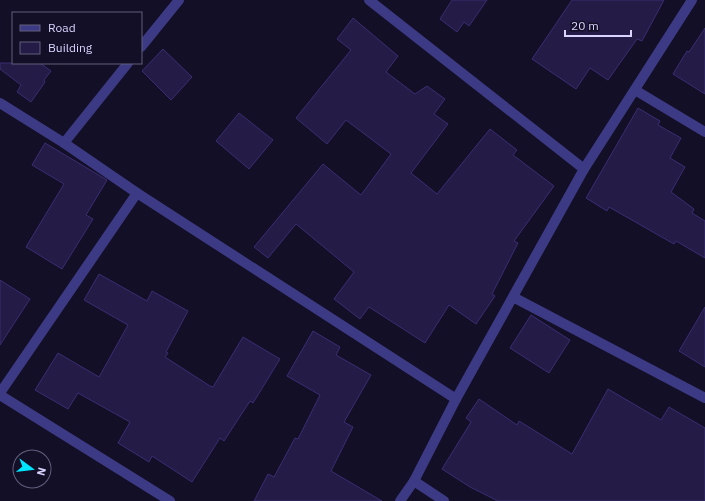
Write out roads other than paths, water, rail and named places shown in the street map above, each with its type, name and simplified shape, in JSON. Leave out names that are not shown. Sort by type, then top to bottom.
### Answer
[{"type":"street","points":[[142,46],[179,0]]},
{"type":"street","points":[[369,0],[584,169]]},
{"type":"street","points":[[400,501],[414,481],[456,399],[584,169],[692,0]]},
{"type":"street","points":[[64,142],[127,64]]},
{"type":"street","points":[[635,90],[705,132]]},
{"type":"street","points":[[0,103],[64,142],[137,193],[456,399]]},
{"type":"street","points":[[137,193],[0,394],[170,501]]},
{"type":"street","points":[[513,296],[705,398]]},
{"type":"street","points":[[414,481],[444,501]]}]
